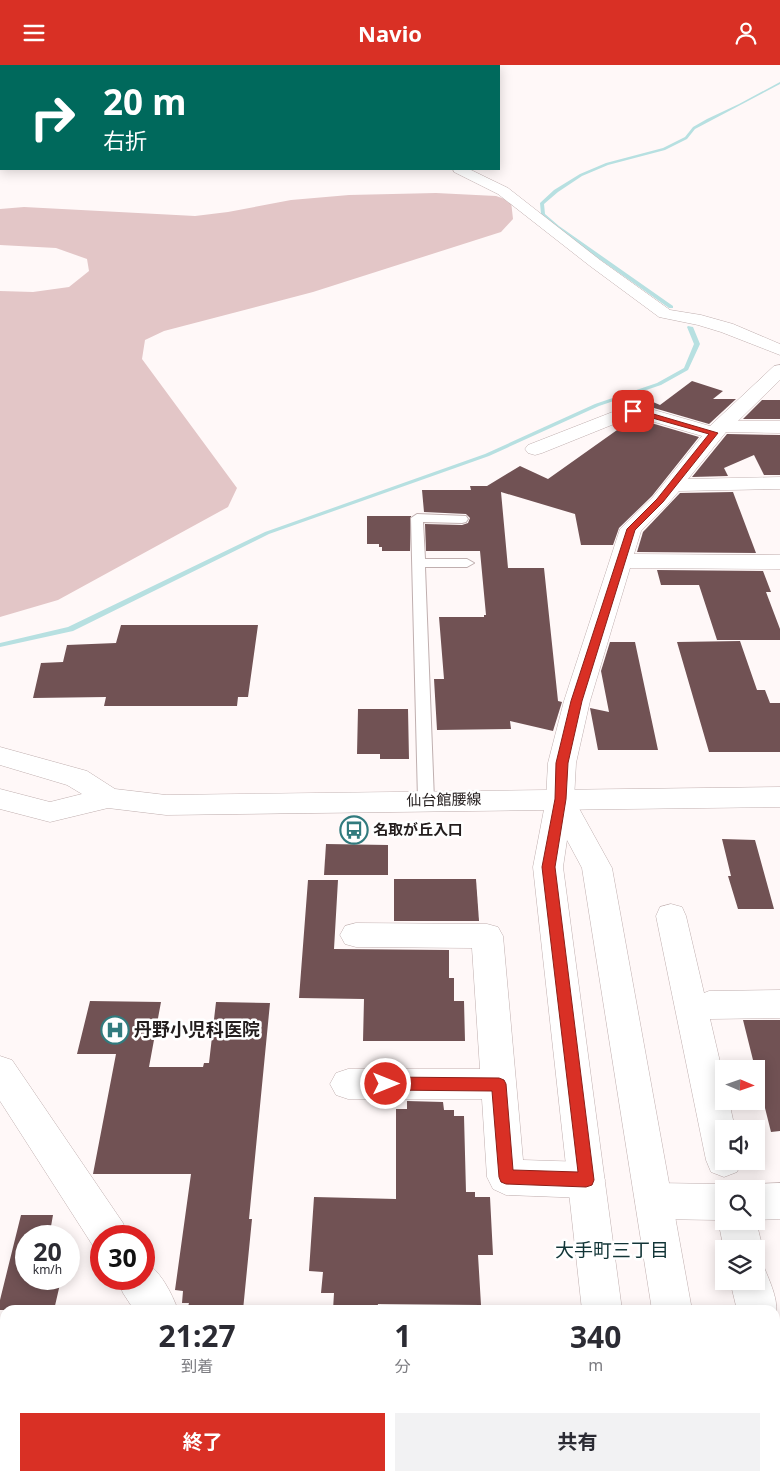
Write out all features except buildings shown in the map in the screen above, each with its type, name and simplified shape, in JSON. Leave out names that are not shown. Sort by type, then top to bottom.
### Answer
[{"type":"street","points":[[461,170],[504,191],[594,263],[665,314],[701,320],[727,328],[780,350]]},
{"type":"street","points":[[601,1305],[548,867],[560,799],[562,763],[577,701],[631,529],[660,501],[717,429],[780,370]]},
{"type":"street","points":[[535,449],[633,411],[717,429],[780,427]]},
{"type":"street","points":[[672,485],[780,483]]},
{"type":"street","points":[[622,561],[780,562]]},
{"type":"street","name":"仙台館腰線","points":[[0,756],[77,777],[108,798]]},
{"type":"street","name":"仙台館腰線","points":[[0,799],[50,812],[108,798],[166,805],[426,800],[780,797]]},
{"type":"street","points":[[560,799],[598,868],[671,1305]]},
{"type":"street","points":[[671,916],[715,1120]]},
{"type":"street","points":[[356,935],[487,936],[506,1177],[586,1180]]},
{"type":"street","points":[[709,1005],[780,1004]]},
{"type":"street","points":[[2,1080],[101,1225]]},
{"type":"street","points":[[348,1084],[499,1084]]},
{"type":"street","points":[[654,1201],[715,1202]]},
{"type":"street","points":[[765,1202],[780,1201]]},
{"type":"street","points":[[144,1290],[155,1305]]},
{"type":"street","points":[[752,1290],[756,1305]]},
{"type":"lane","points":[[426,800],[417,518],[462,519]]},
{"type":"lane","points":[[418,563],[467,563]]},
{"type":"shaded area","points":[[436,193],[496,196],[511,201],[513,219],[501,232],[313,292],[164,331],[145,340],[142,359],[237,488],[228,507],[58,600],[0,617],[0,291],[33,292],[69,287],[89,271],[87,259],[56,248],[0,245],[0,209],[24,207],[195,216],[291,200],[349,195]]},
{"type":"waterway","points":[[671,307],[557,227],[543,214],[542,204],[556,191],[581,175],[607,164],[664,149],[686,138],[694,128],[708,120],[780,83]]},
{"type":"waterway","points":[[0,645],[70,629],[267,533],[487,455],[597,405],[659,384],[686,369],[697,344],[690,327]]},
{"type":"place","name":"名取が丘入口","points":[[354,830]]},
{"type":"place","name":"丹野小児科医院","points":[[115,1030]]},
{"type":"district","name":"大手町三丁目","points":[[612,1250]]},
{"type":"route","points":[[386,1084],[499,1084],[506,1177],[586,1180],[548,867],[560,799],[562,763],[577,701],[631,529],[660,501],[714,433],[633,411]]}]
